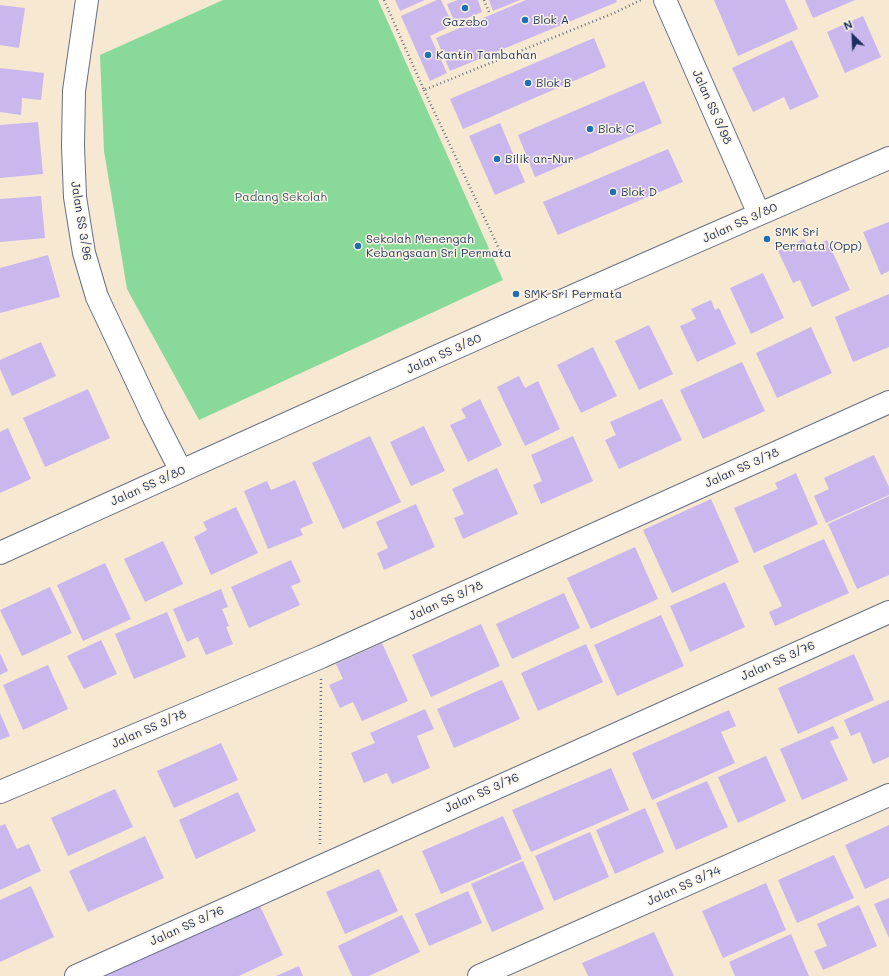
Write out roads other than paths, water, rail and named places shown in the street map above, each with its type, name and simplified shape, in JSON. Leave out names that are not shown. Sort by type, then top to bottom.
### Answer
[{"type":"street","name":"Jalan SS 3/96","points":[[87,0],[74,91],[73,146],[75,197],[84,253],[97,297],[154,418],[181,471]]},
{"type":"street","name":"Jalan SS 3/98","points":[[665,0],[759,214]]},
{"type":"street","name":"Jalan SS 3/80","points":[[0,553],[759,214],[889,158]]},
{"type":"street","name":"Jalan SS 3/78","points":[[0,792],[321,657],[889,402]]},
{"type":"street","name":"Jalan SS 3/76","points":[[76,976],[889,612]]},
{"type":"street","name":"Jalan SS 3/74","points":[[479,976],[889,795]]},
{"type":"place","name":"Gazebo","points":[[465,8]]},
{"type":"place","name":"Blok A","points":[[525,20]]},
{"type":"place","name":"Kantin Tambahan","points":[[428,55]]},
{"type":"place","name":"Blok B","points":[[528,83]]},
{"type":"place","name":"Blok C","points":[[590,129]]},
{"type":"place","name":"Bilik an-Nur","points":[[497,159]]},
{"type":"place","name":"Blok D","points":[[613,192]]},
{"type":"place","name":"SMK Sri Permata (Opp)","points":[[767,239]]},
{"type":"place","name":"Sekolah Menengah Kebangsaan Sri Permata","points":[[358,246]]},
{"type":"place","name":"SMK Sri Permata","points":[[516,294]]},
{"type":"park label","name":"Padang Sekolah","points":[[281,197]]}]
